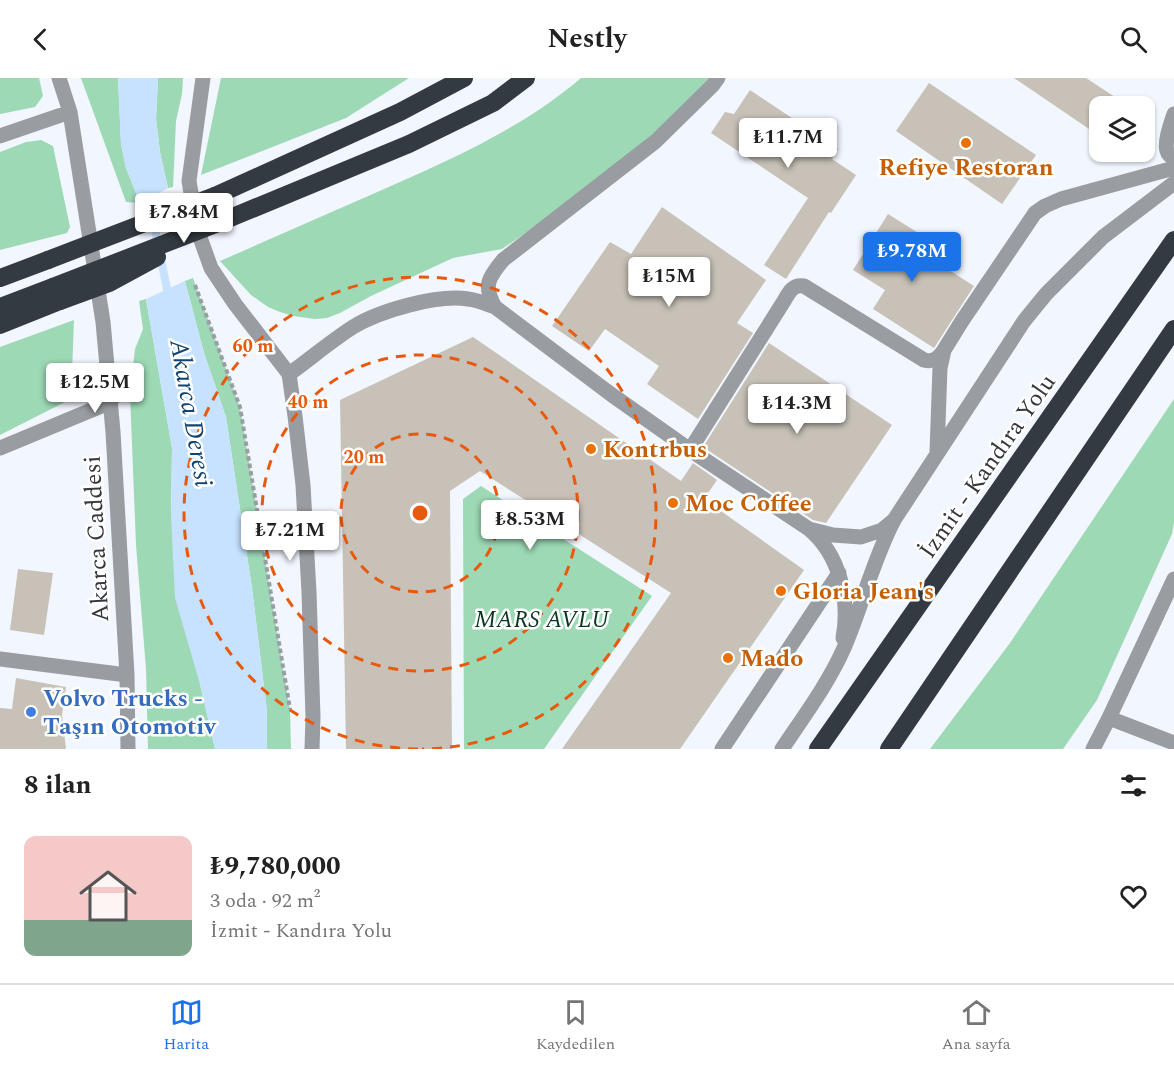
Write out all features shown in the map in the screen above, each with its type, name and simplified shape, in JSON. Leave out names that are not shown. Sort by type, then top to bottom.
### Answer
[{"type":"highway","points":[[0,278],[215,196],[400,112],[464,78]]},
{"type":"highway","points":[[0,307],[109,283],[223,221],[409,144],[493,102],[526,78]]},
{"type":"highway","name":"İzmit - Kandıra Yolu","points":[[818,749],[1174,240]]},
{"type":"highway","points":[[0,271],[48,260]]},
{"type":"highway","points":[[0,325],[56,294]]},
{"type":"highway","points":[[888,749],[1174,329]]},
{"type":"street","name":"Akarca Caddesi","points":[[59,78],[70,112],[104,322],[127,675],[128,749]]},
{"type":"street","points":[[203,78],[189,181],[196,229],[211,268],[235,304],[289,374],[296,416],[309,592],[312,749]]},
{"type":"street","points":[[495,307],[487,289],[493,273],[502,260],[656,141],[718,78]]},
{"type":"street","points":[[0,136],[70,112]]},
{"type":"street","points":[[1174,114],[1166,144],[1167,151],[1174,158]]},
{"type":"street","points":[[690,450],[793,287],[804,286],[924,360],[931,361],[944,350],[1038,210],[1061,199],[1174,168]]},
{"type":"street","points":[[782,749],[820,692],[847,641],[883,541],[894,520],[1024,321],[1046,294],[1115,226],[1174,183]]},
{"type":"street","points":[[289,374],[354,326],[385,313],[425,301],[449,298],[470,299],[495,307],[612,395],[809,529],[818,538],[839,573],[844,602],[841,648],[832,671]]},
{"type":"street","points":[[937,454],[940,368],[944,350]]},
{"type":"street","points":[[0,448],[111,402]]},
{"type":"street","points":[[809,529],[833,535],[861,537],[882,530],[894,520]]},
{"type":"street","points":[[722,749],[839,573]]},
{"type":"street","points":[[1093,749],[1174,579]]},
{"type":"street","points":[[0,659],[127,675]]},
{"type":"street","points":[[1109,718],[1174,743]]},
{"type":"path","points":[[193,278],[240,407],[290,710]]},
{"type":"green space","points":[[0,78],[39,78],[43,96],[35,107],[0,114]]},
{"type":"green space","points":[[81,78],[118,78],[121,144],[126,168],[140,203],[126,202]]},
{"type":"green space","points":[[158,78],[183,78],[176,121],[173,187],[168,188],[156,119]]},
{"type":"green space","points":[[221,78],[409,78],[346,118],[201,175]]},
{"type":"green space","points":[[581,78],[710,78],[663,126],[553,214],[502,249],[453,258],[327,318],[293,316],[268,307],[251,295],[220,261],[391,186],[490,139],[537,111]]},
{"type":"green space","points":[[41,140],[53,146],[70,227],[67,233],[0,250],[0,152],[26,142]]},
{"type":"green space","points":[[193,278],[240,407],[290,710],[291,749],[267,749],[267,711],[252,588],[226,417],[204,353],[185,281]]},
{"type":"green space","points":[[146,299],[172,448],[171,516],[200,684],[215,749],[148,749],[146,669],[136,545],[130,394],[135,349],[143,329],[139,301]]},
{"type":"green space","points":[[74,320],[71,399],[0,435],[0,347]]},
{"type":"green space","points":[[1174,399],[1174,522],[1172,534],[1097,700],[1063,749],[930,749],[1010,643]]},
{"type":"green space","name":"MARS AVLU","points":[[481,486],[652,596],[544,749],[464,749],[463,499]]},
{"type":"water","points":[[118,78],[158,78],[156,119],[168,188],[140,203],[126,168],[121,144]]},
{"type":"water","points":[[185,281],[204,353],[226,417],[252,588],[267,711],[267,749],[215,749],[200,684],[175,598],[171,516],[172,448],[146,299]]},
{"type":"building","points":[[1014,78],[1086,78],[1113,96],[1089,96],[1089,129]]},
{"type":"building","name":"Refiye Restoran","points":[[929,83],[1036,155],[1002,204],[896,131]]},
{"type":"building","points":[[750,90],[838,149],[832,159],[856,175],[786,279],[764,265],[808,198],[711,133],[725,112],[734,114]]},
{"type":"building","points":[[662,207],[766,280],[737,323],[753,333],[698,419],[647,384],[659,366],[605,329],[589,351],[552,326],[610,242],[631,254]]},
{"type":"building","points":[[888,214],[920,234],[913,247],[974,286],[934,348],[873,309],[885,290],[853,270]]},
{"type":"building","points":[[473,337],[681,481],[693,463],[717,480],[704,499],[804,570],[680,749],[562,749],[671,593],[480,471],[450,491],[452,749],[346,749],[340,400]]},
{"type":"building","points":[[769,343],[892,425],[826,523],[813,520],[703,447]]},
{"type":"building","points":[[18,569],[53,573],[44,635],[10,630]]},
{"type":"building","name":"Volvo Trucks - Taşın Otomotiv","points":[[16,678],[66,687],[62,715],[66,749],[0,749],[0,708],[12,709]]},
{"type":"waterway","name":"Akarca Deresi","points":[[151,187],[156,235],[169,299]]},
{"type":"place","name":"Refiye Restoran","points":[[966,143]]},
{"type":"place","name":"Kontrbus","points":[[591,449]]},
{"type":"place","name":"Moc Coffee","points":[[673,503]]},
{"type":"place","name":"Gloria Jean's","points":[[781,591]]},
{"type":"place","name":"Mado","points":[[728,658]]},
{"type":"place","name":"Volvo Trucks - Taşın Otomotiv","points":[[31,712]]}]
